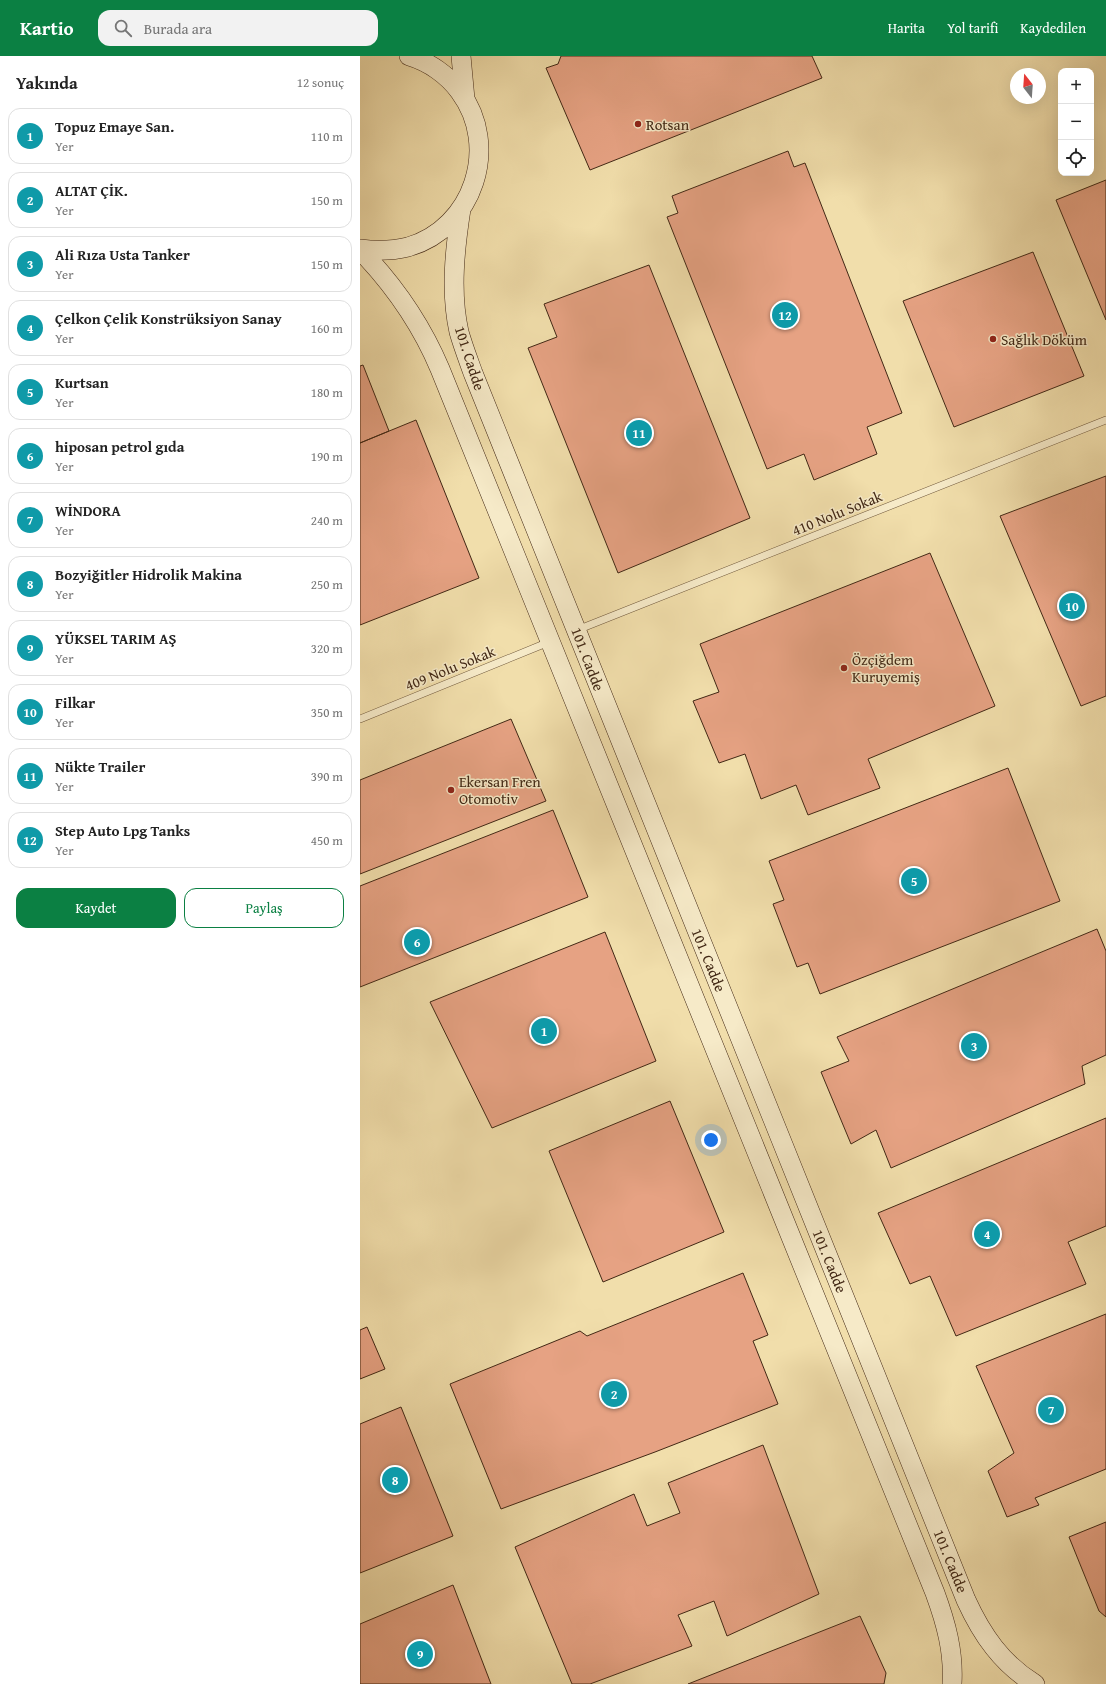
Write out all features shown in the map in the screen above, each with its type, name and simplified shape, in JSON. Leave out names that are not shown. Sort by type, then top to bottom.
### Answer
[{"type":"street","points":[[360,249],[376,251],[392,250],[408,247],[424,241],[438,232],[462,209],[476,179],[480,152],[478,130],[473,114],[465,99],[443,74],[430,65],[409,56]]},
{"type":"street","points":[[461,56],[465,99]]},
{"type":"street","name":"101. Cadde","points":[[462,209],[456,244],[456,310],[459,332],[472,373],[577,630],[622,746],[966,1600],[980,1627],[997,1653],[1008,1664],[1035,1684]]},
{"type":"street","name":"101. Cadde","points":[[360,249],[408,307],[433,353],[551,641],[935,1593],[950,1642],[952,1684]]},
{"type":"lane","name":"410 Nolu Sokak","points":[[577,630],[1106,420]]},
{"type":"lane","name":"409 Nolu Sokak","points":[[360,719],[551,641]]},
{"type":"building","name":"Rotsan","points":[[561,56],[812,56],[822,78],[590,170],[546,68],[558,64]]},
{"type":"building","points":[[788,151],[794,167],[805,163],[902,413],[867,427],[877,454],[814,480],[804,454],[767,469],[667,217],[678,213],[672,196]]},
{"type":"building","points":[[1106,180],[1106,320],[1056,200]]},
{"type":"building","name":"Sağlık Döküm","points":[[1033,252],[1084,376],[954,427],[903,301]]},
{"type":"building","points":[[649,265],[750,518],[618,573],[528,348],[557,337],[544,304]]},
{"type":"building","points":[[363,365],[389,431],[360,443],[360,366]]},
{"type":"building","points":[[416,420],[479,578],[360,625],[360,443]]},
{"type":"building","points":[[1106,476],[1106,696],[1081,706],[1000,516]]},
{"type":"building","name":"Özçiğdem Kuruyemiş","points":[[930,553],[995,706],[868,759],[880,788],[808,815],[796,785],[761,799],[745,754],[719,763],[693,701],[719,692],[700,644]]},
{"type":"building","name":"Ekersan Fren Otomotiv","points":[[511,719],[546,801],[360,874],[360,780]]},
{"type":"building","points":[[1008,768],[1060,901],[820,994],[808,963],[797,967],[773,904],[784,900],[769,861]]},
{"type":"building","points":[[553,810],[588,897],[360,987],[360,886]]},
{"type":"building","points":[[1097,929],[1106,951],[1106,1055],[1082,1066],[1085,1084],[891,1168],[876,1130],[851,1144],[821,1072],[849,1061],[837,1037]]},
{"type":"building","points":[[605,932],[656,1061],[492,1128],[430,1002]]},
{"type":"building","points":[[670,1101],[724,1232],[603,1282],[549,1151]]},
{"type":"building","points":[[1106,1118],[1106,1226],[1068,1242],[1086,1284],[956,1336],[930,1276],[910,1284],[878,1213]]},
{"type":"building","points":[[743,1273],[768,1335],[753,1341],[778,1404],[655,1452],[501,1509],[450,1384],[580,1331],[587,1336]]},
{"type":"building","points":[[1106,1314],[1106,1469],[1035,1498],[1039,1505],[1007,1517],[988,1471],[1014,1453],[976,1366]]},
{"type":"building","points":[[367,1327],[385,1369],[360,1379],[360,1330]]},
{"type":"building","points":[[401,1407],[453,1536],[360,1573],[360,1424]]},
{"type":"building","points":[[763,1445],[819,1594],[727,1636],[714,1601],[678,1615],[692,1646],[590,1684],[572,1684],[515,1547],[634,1494],[647,1526],[680,1513],[668,1483]]},
{"type":"building","points":[[1106,1522],[1106,1617],[1099,1611],[1069,1537]]},
{"type":"building","points":[[453,1585],[491,1684],[360,1684],[360,1624]]},
{"type":"building","points":[[860,1616],[886,1673],[884,1684],[688,1684]]},
{"type":"place","name":"Rotsan","points":[[638,124]]},
{"type":"place","name":"Step Auto Lpg Tanks","points":[[785,315]]},
{"type":"place","name":"Sağlık Döküm","points":[[993,339]]},
{"type":"place","name":"Nükte Trailer","points":[[639,433]]},
{"type":"place","name":"Filkar","points":[[1072,606]]},
{"type":"place","name":"Özçiğdem Kuruyemiş","points":[[844,668]]},
{"type":"place","name":"Ekersan Fren Otomotiv","points":[[451,790]]},
{"type":"place","name":"Kurtsan","points":[[914,881]]},
{"type":"place","name":"hiposan petrol gıda","points":[[417,942]]},
{"type":"place","name":"Topuz Emaye San.","points":[[544,1031]]},
{"type":"place","name":"Ali Rıza Usta Tanker","points":[[974,1046]]},
{"type":"place","name":"Çelkon Çelik Konstrüksiyon Sanay","points":[[987,1234]]},
{"type":"place","name":"ALTAT ÇİK.","points":[[614,1394]]},
{"type":"place","name":"WİNDORA","points":[[1051,1410]]},
{"type":"place","name":"Bozyiğitler Hidrolik Makina","points":[[395,1480]]},
{"type":"place","name":"YÜKSEL TARIM AŞ","points":[[420,1654]]}]
